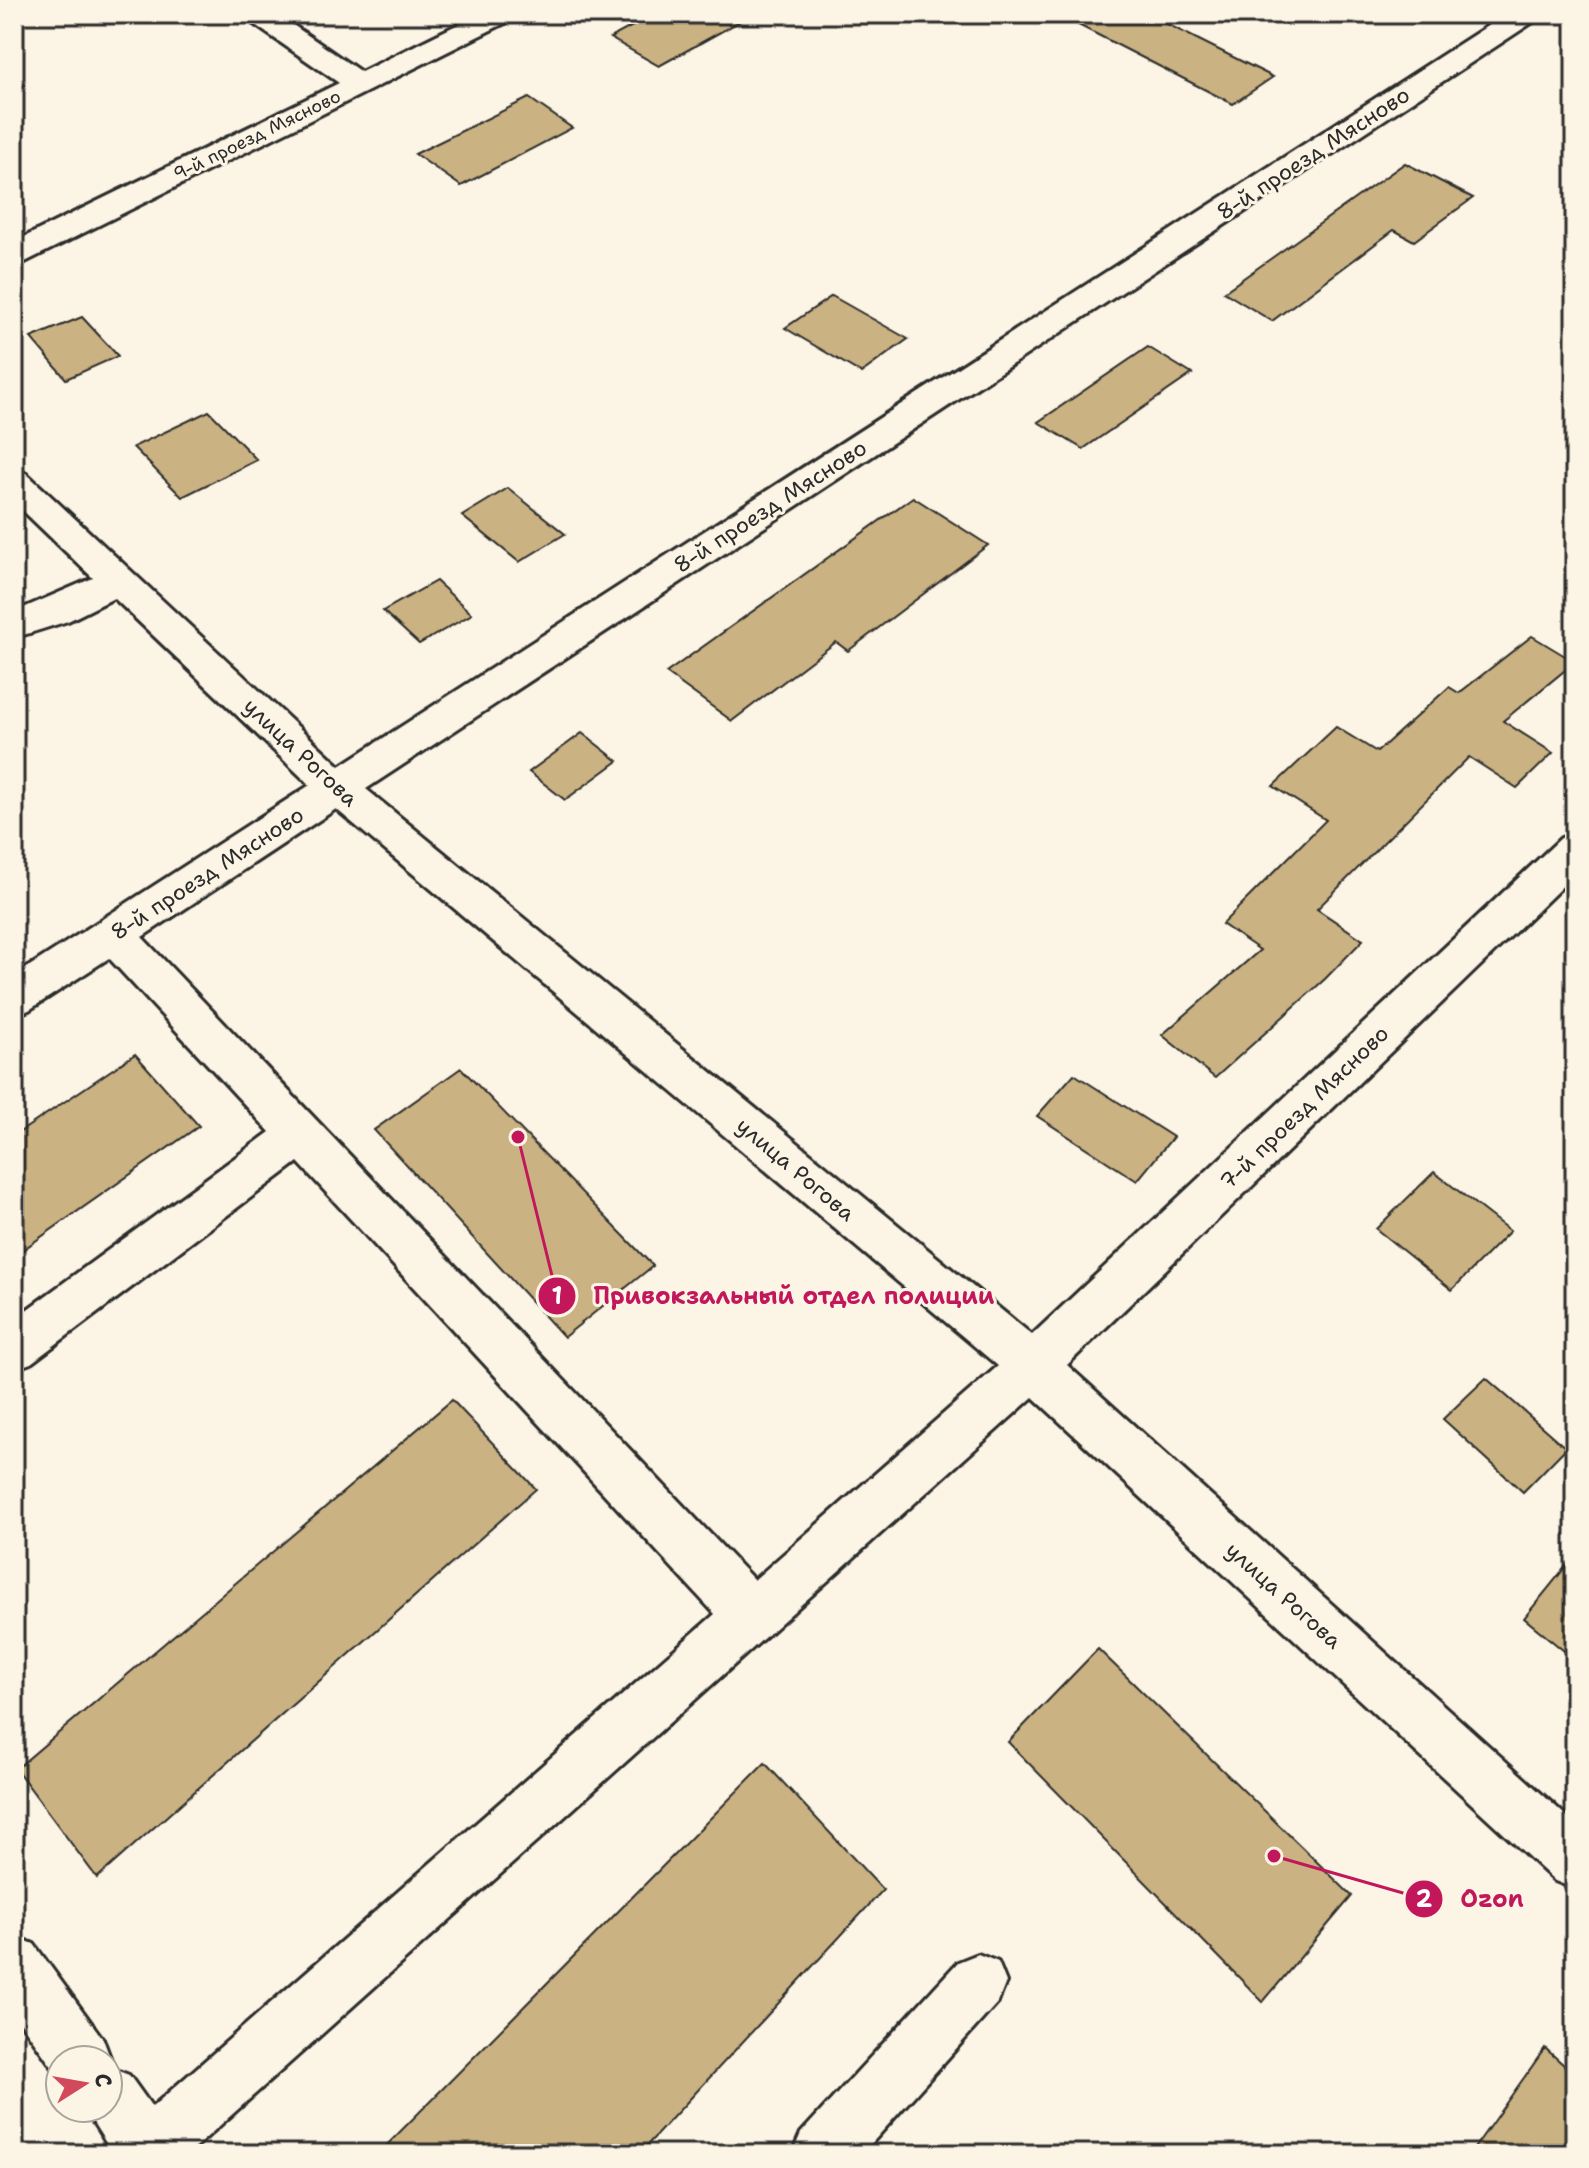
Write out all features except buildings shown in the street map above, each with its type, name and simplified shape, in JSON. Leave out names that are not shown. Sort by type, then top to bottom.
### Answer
[{"type":"street","points":[[258,14],[360,84]]},
{"type":"street","name":"9-й проезд Мясново","points":[[14,255],[501,14]]},
{"type":"street","name":"8-й проезд Мясново","points":[[14,998],[1526,14]]},
{"type":"street","name":"улица Рогова","points":[[14,482],[338,788],[1033,1366],[1575,1861]]},
{"type":"street","points":[[14,625],[60,609],[118,580]]},
{"type":"street","name":"7-й проезд Мясново","points":[[148,2153],[1033,1366],[1575,849]]},
{"type":"street","points":[[113,934],[751,1615]]},
{"type":"street","points":[[14,1347],[301,1134]]},
{"type":"street","points":[[14,1964],[71,2044]]},
{"type":"street","points":[[822,2154],[978,1982]]},
{"type":"street","points":[[124,2119],[148,2153]]},
{"type":"place","name":"Привокзальный отдел полиции","points":[[518,1137]]},
{"type":"place","name":"Ozon","points":[[1274,1856]]}]
